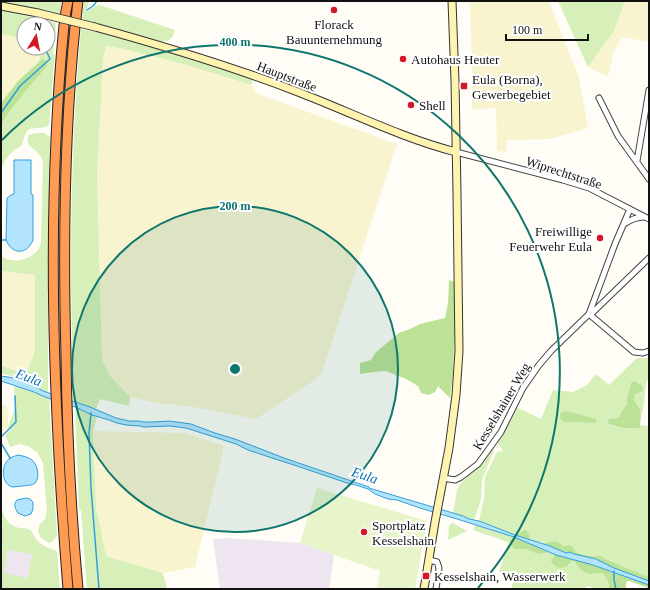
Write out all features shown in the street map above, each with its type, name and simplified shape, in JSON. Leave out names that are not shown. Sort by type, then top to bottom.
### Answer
[{"type":"highway","points":[[68,1],[60,73],[57,129],[54,270],[60,475],[68,589]]},
{"type":"highway","points":[[78,1],[71,67],[66,152],[64,284],[71,502],[78,589]]},
{"type":"main road","points":[[424,589],[453,423],[459,351],[452,1]]},
{"type":"main road","name":"Hauptstraße","points":[[1,6],[38,13],[95,27],[174,49],[298,92],[395,131],[456,152]]},
{"type":"street","points":[[637,161],[649,90]]},
{"type":"street","points":[[599,98],[618,136],[649,179]]},
{"type":"street","name":"Hauptstraße","points":[[456,152],[468,155]]},
{"type":"street","name":"Wiprechtstraße","points":[[468,155],[589,188],[647,218]]},
{"type":"street","name":"Kesselshainer Weg","points":[[443,478],[455,480],[462,477],[478,464],[501,432],[523,388],[535,369],[551,351],[589,315],[630,209]]},
{"type":"street","points":[[623,225],[629,220],[637,217],[647,218]]},
{"type":"street","points":[[649,258],[589,315],[634,352],[643,353],[649,351]]},
{"type":"street","points":[[429,560],[437,562],[439,568],[436,589]]},
{"type":"shaded area","points":[[470,1],[549,1],[579,78],[588,128],[550,139],[507,140],[506,152],[497,151],[496,108],[472,110]]},
{"type":"shaded area","points":[[625,1],[649,1],[649,42],[622,37],[613,54],[608,77],[588,67],[614,31]]},
{"type":"shaded area","points":[[1,34],[16,37],[16,56],[40,57],[38,62],[11,89],[1,103]]},
{"type":"shaded area","points":[[106,46],[140,52],[209,71],[251,85],[258,94],[397,144],[322,372],[316,379],[256,419],[188,406],[156,403],[130,397],[110,376],[102,360],[97,175],[103,60]]},
{"type":"shaded area","points":[[1,271],[35,274],[35,351],[26,375],[1,365]]},
{"type":"shaded area","points":[[1,404],[6,406],[8,411],[8,427],[1,433]]},
{"type":"shaded area","points":[[93,431],[184,433],[224,446],[195,567],[163,573],[106,556],[96,507]]},
{"type":"shaded area","points":[[228,538],[300,543],[334,555],[329,589],[220,589],[213,539]]},
{"type":"shaded area","points":[[7,550],[32,554],[28,578],[3,574]]},
{"type":"green space","points":[[1,1],[61,1],[60,14],[1,3]]},
{"type":"green space","points":[[84,1],[89,1],[86,12],[100,5],[175,30],[173,36],[170,40],[159,41],[82,19]]},
{"type":"green space","points":[[558,1],[625,1],[614,31],[588,67]]},
{"type":"green space","points":[[1,10],[26,16],[16,16],[16,37],[1,34]]},
{"type":"green space","points":[[81,29],[96,31],[172,52],[251,78],[253,80],[251,85],[169,60],[106,46],[103,60],[97,175],[102,360],[110,376],[130,397],[129,406],[100,399],[96,409],[75,402],[73,373],[71,244],[73,158]]},
{"type":"green space","points":[[40,56],[55,56],[49,125],[28,130],[20,147],[8,156],[1,171],[1,125],[18,99],[47,66],[42,59],[38,62]]},
{"type":"green space","points":[[42,59],[47,62],[47,66],[17,102],[1,125],[1,103],[18,81]]},
{"type":"green space","points":[[44,133],[50,137],[48,393],[26,381],[1,373],[1,365],[26,375],[35,351],[35,275],[1,271],[1,256],[14,261],[24,259],[37,251],[41,242],[43,162],[38,153],[28,142],[29,135]]},
{"type":"green space","points":[[449,280],[455,282],[453,372],[450,398],[438,386],[435,392],[429,395],[421,393],[418,386],[406,379],[386,371],[360,374],[360,363],[371,360],[376,352],[399,333],[420,324],[445,318],[448,303]]},
{"type":"green space","points":[[637,358],[649,358],[649,377],[646,384],[641,425],[649,426],[649,577],[625,568],[608,559],[594,555],[584,555],[576,552],[570,545],[562,546],[554,541],[531,541],[529,534],[524,530],[521,534],[515,535],[479,521],[484,498],[485,477],[497,452],[501,452],[502,449],[498,444],[498,441],[516,407],[541,419],[553,390],[573,392],[587,385],[596,374],[609,385]],"holes":[[[639,382],[643,388],[641,393],[638,393],[635,396],[634,400],[639,406],[642,415],[641,425],[638,428],[618,428],[610,425],[609,419],[620,416],[627,404],[630,386]],[[567,411],[593,418],[593,423],[564,422]]]},
{"type":"green space","points":[[634,381],[641,384],[643,389],[643,391],[635,395],[634,400],[641,411],[640,427],[622,428],[611,425],[608,423],[609,419],[620,416],[627,404],[631,383]]},
{"type":"green space","points":[[14,385],[49,398],[57,536],[49,543],[41,538],[38,531],[40,524],[45,519],[47,511],[43,463],[37,452],[28,446],[20,444],[10,447],[5,435],[11,430],[8,427],[15,407]]},
{"type":"green space","points":[[75,406],[97,417],[93,431],[96,507],[106,556],[163,573],[167,589],[87,589],[81,511],[79,509]]},
{"type":"green space","points":[[567,411],[593,418],[596,420],[596,423],[564,422],[561,419],[560,414]]},
{"type":"green space","points":[[493,449],[494,451],[482,480],[481,500],[474,520],[453,513],[457,490],[460,484]]},
{"type":"green space","name":"Sportplatz Kesselshain","points":[[317,488],[427,521],[415,589],[377,589],[380,571],[300,543]]},
{"type":"green space","points":[[1,505],[4,516],[11,525],[29,530],[40,543],[57,551],[60,589],[1,589]],"holes":[[[7,550],[32,554],[28,578],[4,573]]]},
{"type":"green space","points":[[451,522],[467,531],[448,540],[449,525],[451,525]]},
{"type":"green space","points":[[475,525],[514,537],[511,540],[515,549],[527,549],[539,554],[550,552],[569,565],[572,561],[575,562],[586,573],[602,573],[609,584],[609,589],[599,589],[587,586],[585,589],[511,589],[514,578],[499,572],[508,542],[473,530]]},
{"type":"green space","points":[[526,530],[529,534],[531,541],[544,543],[555,541],[563,546],[570,545],[576,552],[584,555],[600,556],[649,577],[649,588],[629,581],[626,582],[626,589],[609,589],[609,584],[602,573],[591,574],[583,572],[575,562],[572,561],[567,566],[559,568],[551,561],[555,555],[550,552],[540,554],[527,549],[515,549],[511,546],[511,540]]},
{"type":"water","points":[[14,160],[31,160],[33,240],[23,251],[16,251],[6,240],[7,198],[14,194]]},
{"type":"water","points":[[1,376],[22,380],[43,391],[90,407],[116,418],[129,421],[169,421],[191,424],[369,488],[479,521],[566,553],[570,552],[596,559],[614,568],[649,581],[649,585],[593,565],[556,555],[514,537],[397,500],[388,499],[375,494],[368,489],[186,428],[126,425],[92,415],[75,407],[1,381]]},
{"type":"water","points":[[18,455],[30,459],[36,465],[38,472],[37,481],[34,484],[13,487],[6,483],[4,479],[4,470],[6,462],[10,458]]},
{"type":"water","points":[[26,498],[33,502],[33,509],[31,514],[25,516],[18,513],[15,505],[17,500]]},
{"type":"waterway","points":[[87,10],[97,1]]},
{"type":"waterway","points":[[1,113],[20,86],[50,59],[49,56]]},
{"type":"waterway","points":[[1,240],[6,240]]},
{"type":"waterway","points":[[1,437],[16,422],[15,396]]},
{"type":"waterway","points":[[91,413],[89,433],[91,488],[99,589]]},
{"type":"waterway","points":[[1,443],[10,458]]},
{"type":"waterway","points":[[614,571],[616,589]]},
{"type":"place","name":"Florack Bauunternehmung","points":[[334,10]]},
{"type":"place","name":"Autohaus Heuter","points":[[403,59]]},
{"type":"place","name":"Eula (Borna), Gewerbegebiet","points":[[464,86]]},
{"type":"place","name":"Shell","points":[[411,105]]},
{"type":"place","name":"Freiwillige Feuerwehr Eula","points":[[600,238]]},
{"type":"place","name":"Sportplatz Kesselshain","points":[[364,532]]},
{"type":"place","name":"Kesselshain, Wasserwerk","points":[[426,576]]},
{"type":"water label","name":"Eula","points":[[29,377]]},
{"type":"water label","name":"Eula","points":[[365,475]]}]
